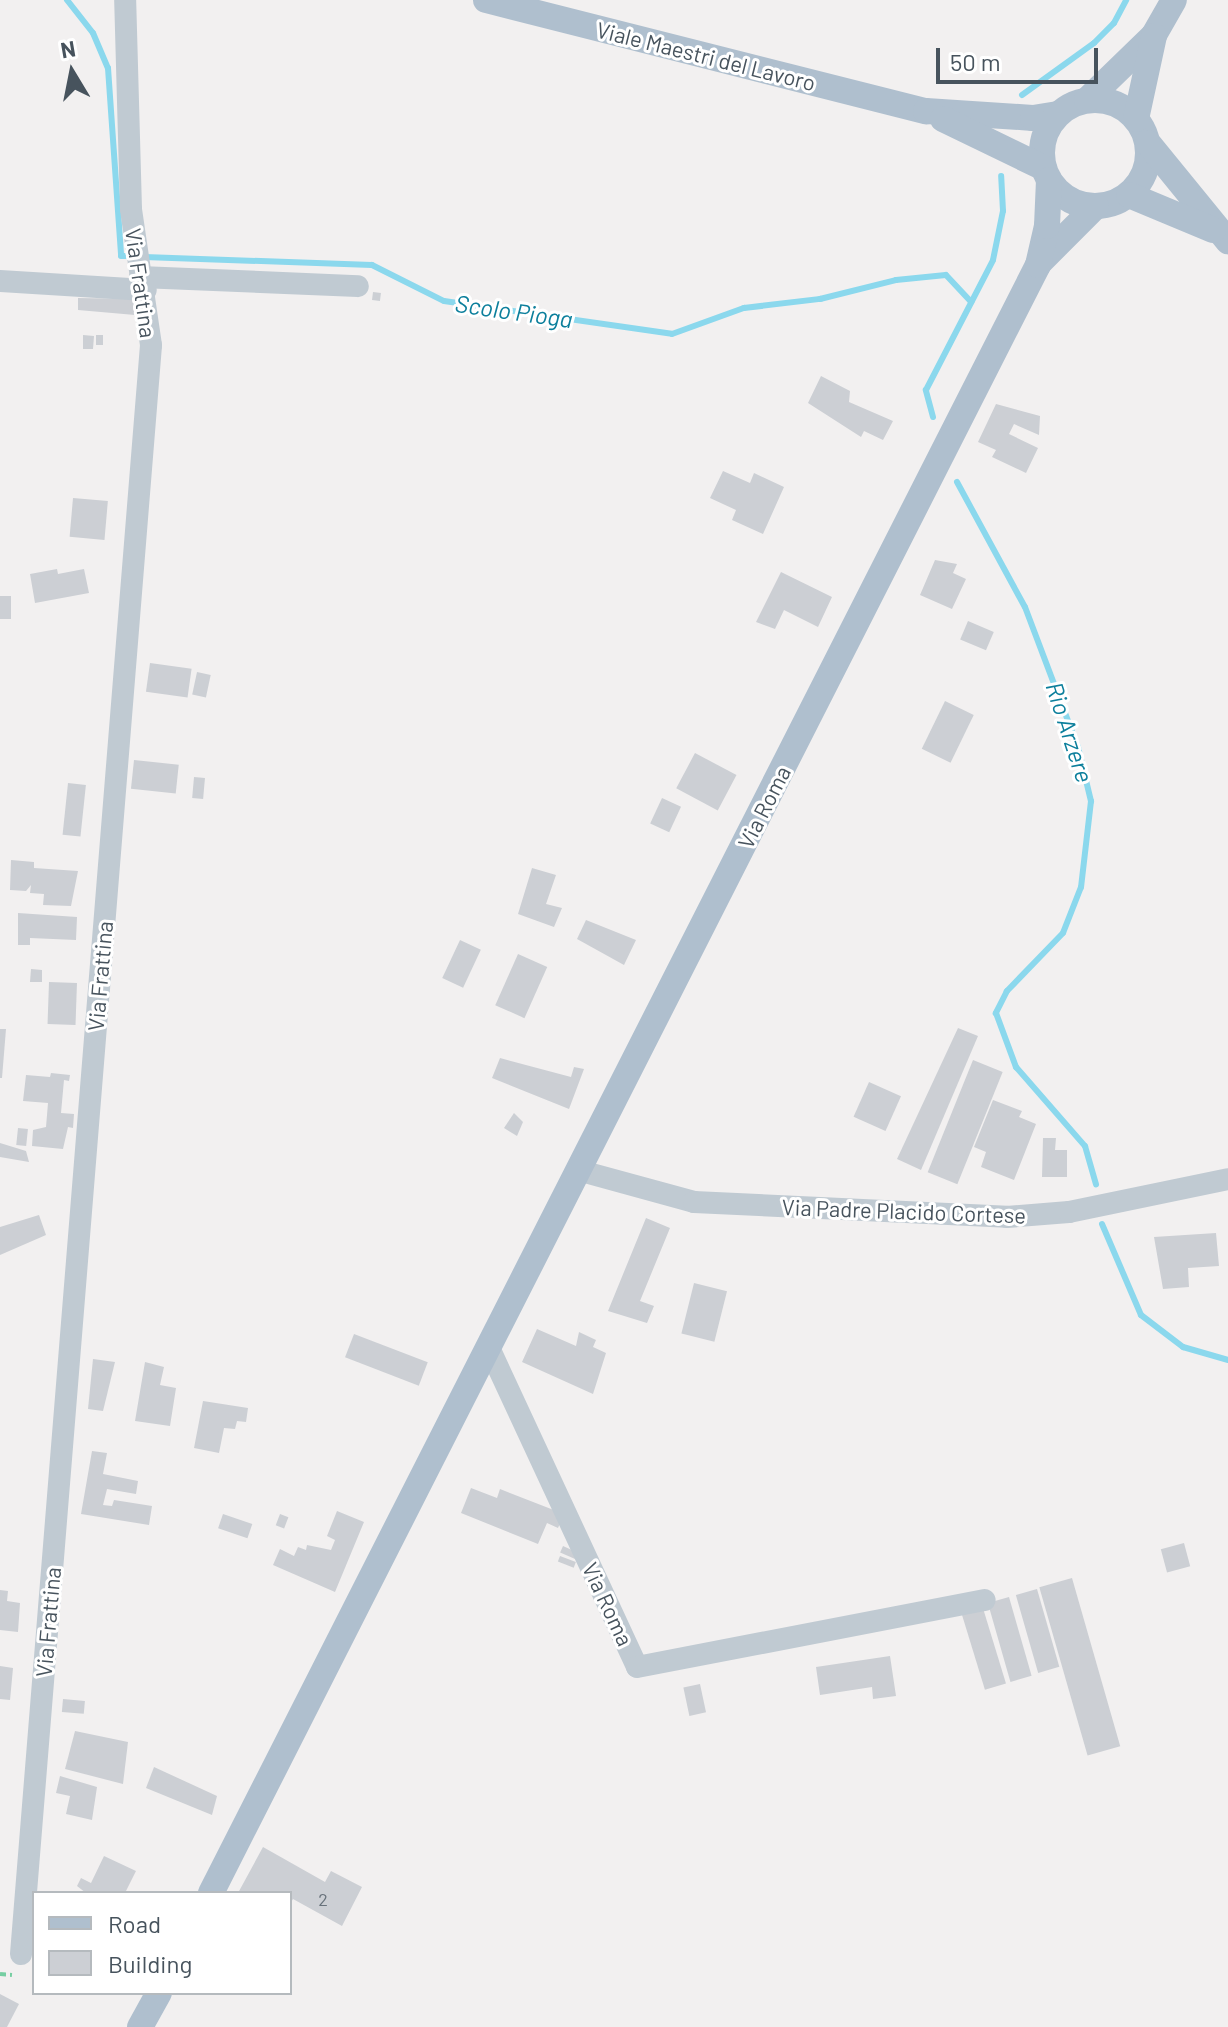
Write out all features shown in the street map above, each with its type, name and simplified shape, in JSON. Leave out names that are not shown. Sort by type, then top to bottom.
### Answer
[{"type":"main road","name":"Viale Maestri del Lavoro","points":[[486,0],[926,111],[1033,118],[1058,114]]},
{"type":"main road","points":[[1148,143],[1144,171],[1129,195],[1096,206],[1061,194],[1046,174],[1041,149],[1058,114],[1087,100],[1154,35],[1174,0]]},
{"type":"main road","points":[[1136,119],[1154,35]]},
{"type":"main road","points":[[1087,100],[1114,103],[1136,119],[1148,143],[1224,237]]},
{"type":"main road","name":"Viale Maestri del Lavoro","points":[[926,111],[1046,174]]},
{"type":"main road","name":"Via Roma","points":[[212,1891],[581,1171],[1038,265],[1047,226],[1046,174]]},
{"type":"main road","points":[[1129,195],[1224,237]]},
{"type":"main road","name":"Via Roma","points":[[1038,265],[1096,206]]},
{"type":"main road","points":[[140,2027],[158,1995]]},
{"type":"street","name":"Via Frattina","points":[[18,1954],[151,345],[140,270],[123,53],[125,0]]},
{"type":"street","points":[[0,281],[140,270],[358,286]]},
{"type":"street","name":"Via Padre Placido Cortese","points":[[581,1171],[694,1202],[1007,1217],[1069,1212],[1228,1179]]},
{"type":"street","name":"Via Roma","points":[[490,1350],[637,1667],[985,1600]]},
{"type":"building","points":[[373,292],[381,293],[380,301],[372,300]]},
{"type":"building","points":[[78,298],[135,299],[135,315],[78,310]]},
{"type":"building","points":[[83,335],[94,336],[93,349],[83,349]]},
{"type":"building","points":[[96,335],[103,335],[103,345],[96,345]]},
{"type":"building","points":[[821,376],[850,391],[849,402],[893,421],[883,440],[864,431],[861,437],[808,403]]},
{"type":"building","points":[[996,404],[1040,416],[1039,435],[1014,424],[1009,434],[1038,448],[1026,473],[992,457],[996,450],[978,442]]},
{"type":"building","points":[[723,471],[750,483],[754,473],[784,487],[763,534],[732,520],[736,510],[710,498]]},
{"type":"building","points":[[73,498],[108,501],[104,540],[70,537]]},
{"type":"building","points":[[935,560],[957,564],[953,573],[966,579],[952,609],[920,595]]},
{"type":"building","points":[[57,569],[58,574],[84,569],[89,593],[35,603],[30,574]]},
{"type":"building","points":[[781,572],[832,597],[818,627],[784,610],[775,629],[756,622]]},
{"type":"building","points":[[0,596],[11,596],[11,619],[0,619]]},
{"type":"building","points":[[968,621],[994,632],[986,650],[960,639]]},
{"type":"building","points":[[150,663],[192,669],[188,698],[146,692]]},
{"type":"building","points":[[197,672],[211,675],[206,697],[192,694]]},
{"type":"building","points":[[945,701],[974,715],[951,763],[922,749]]},
{"type":"building","points":[[695,753],[736,775],[718,810],[676,788]]},
{"type":"building","points":[[134,760],[179,765],[176,794],[131,789]]},
{"type":"building","points":[[194,777],[205,778],[203,799],[192,798]]},
{"type":"building","points":[[68,783],[86,785],[80,837],[63,835]]},
{"type":"building","points":[[662,798],[681,807],[669,832],[650,823]]},
{"type":"building","points":[[11,860],[34,862],[34,868],[78,871],[71,906],[43,905],[44,894],[30,893],[31,885],[26,891],[10,890]]},
{"type":"building","points":[[532,868],[556,875],[546,904],[562,908],[554,927],[518,914]]},
{"type":"building","points":[[18,913],[77,917],[76,940],[30,938],[30,945],[18,945]]},
{"type":"building","points":[[586,920],[636,940],[624,965],[577,939]]},
{"type":"building","points":[[460,940],[481,950],[463,988],[442,978]]},
{"type":"building","points":[[518,954],[547,967],[524,1018],[495,1005]]},
{"type":"building","points":[[31,969],[42,970],[42,982],[30,982]]},
{"type":"building","points":[[49,982],[77,983],[76,1025],[48,1024]]},
{"type":"building","points":[[958,1028],[978,1036],[921,1170],[897,1159]]},
{"type":"building","points":[[0,1029],[6,1029],[2,1078],[0,1078]]},
{"type":"building","points":[[500,1058],[571,1077],[574,1067],[584,1069],[569,1109],[492,1078]]},
{"type":"building","points":[[973,1060],[1003,1072],[957,1184],[928,1172]]},
{"type":"building","points":[[51,1073],[70,1075],[69,1081],[64,1080],[61,1113],[74,1114],[73,1128],[68,1127],[63,1149],[32,1146],[33,1130],[46,1127],[48,1103],[23,1101],[26,1075],[50,1077]]},
{"type":"building","points":[[869,1082],[901,1096],[886,1131],[854,1117]]},
{"type":"building","points":[[993,1100],[1022,1111],[1019,1117],[1036,1124],[1014,1180],[981,1167],[986,1152],[974,1147]]},
{"type":"building","points":[[514,1113],[523,1122],[517,1136],[504,1128]]},
{"type":"building","points":[[18,1128],[28,1129],[26,1146],[16,1145]]},
{"type":"building","points":[[1043,1138],[1056,1138],[1055,1150],[1067,1150],[1067,1177],[1042,1177]]},
{"type":"building","points":[[0,1143],[26,1151],[29,1162],[0,1157]]},
{"type":"building","points":[[39,1215],[46,1235],[0,1255],[0,1227]]},
{"type":"building","points":[[646,1218],[670,1228],[640,1301],[654,1306],[647,1323],[608,1311]]},
{"type":"building","points":[[1216,1233],[1219,1266],[1188,1268],[1189,1287],[1163,1289],[1154,1237]]},
{"type":"building","points":[[694,1283],[727,1291],[714,1342],[681,1333]]},
{"type":"building","points":[[537,1329],[576,1346],[579,1332],[596,1340],[593,1347],[606,1353],[593,1394],[522,1362]]},
{"type":"building","points":[[354,1334],[428,1362],[419,1386],[345,1357]]},
{"type":"building","points":[[93,1359],[115,1362],[103,1411],[88,1409]]},
{"type":"building","points":[[145,1362],[164,1367],[160,1385],[176,1388],[170,1426],[135,1421]]},
{"type":"building","points":[[203,1401],[248,1408],[246,1422],[237,1421],[235,1429],[224,1428],[219,1453],[194,1448]]},
{"type":"building","points":[[92,1451],[107,1453],[103,1474],[138,1481],[136,1494],[107,1489],[103,1505],[112,1506],[114,1500],[152,1506],[149,1525],[81,1514]]},
{"type":"building","points":[[471,1488],[497,1498],[500,1489],[564,1514],[558,1528],[547,1523],[538,1544],[461,1513]]},
{"type":"building","points":[[337,1511],[364,1522],[335,1592],[273,1565],[280,1549],[294,1556],[298,1547],[306,1550],[307,1545],[331,1550],[335,1540],[327,1536]]},
{"type":"building","points":[[223,1514],[252,1524],[247,1538],[218,1528]]},
{"type":"building","points":[[280,1514],[288,1517],[284,1528],[276,1525]]},
{"type":"building","points":[[1184,1543],[1190,1566],[1167,1572],[1161,1549]]},
{"type":"building","points":[[563,1546],[579,1553],[576,1559],[560,1552]]},
{"type":"building","points":[[560,1556],[576,1562],[574,1568],[558,1562]]},
{"type":"building","points":[[1072,1578],[1120,1746],[1088,1756],[1039,1587]]},
{"type":"building","points":[[1037,1589],[1059,1667],[1038,1673],[1016,1595]]},
{"type":"building","points":[[0,1590],[8,1591],[7,1601],[20,1603],[18,1632],[0,1630]]},
{"type":"building","points":[[1009,1597],[1032,1676],[1010,1682],[988,1603]]},
{"type":"building","points":[[982,1605],[1006,1683],[985,1690],[961,1611]]},
{"type":"building","points":[[890,1656],[896,1696],[873,1699],[872,1687],[820,1695],[816,1667]]},
{"type":"building","points":[[0,1666],[13,1668],[10,1700],[0,1699]]},
{"type":"building","points":[[700,1684],[706,1712],[689,1716],[683,1688]]},
{"type":"building","points":[[63,1699],[85,1701],[84,1714],[62,1712]]},
{"type":"building","points":[[75,1731],[128,1742],[123,1784],[65,1769]]},
{"type":"building","points":[[154,1767],[217,1796],[212,1815],[146,1788]]},
{"type":"building","points":[[60,1776],[97,1787],[92,1820],[66,1814],[70,1796],[56,1793]]},
{"type":"building","points":[[263,1847],[325,1882],[331,1871],[362,1887],[342,1926],[292,1901],[292,1891],[239,1891]]},
{"type":"building","points":[[104,1856],[136,1871],[126,1891],[83,1891],[77,1886],[81,1878],[91,1883]]},
{"type":"building","points":[[0,1994],[19,2004],[7,2027],[0,2027]]},
{"type":"waterway","name":"Scolo Pioga","points":[[67,0],[93,33],[108,68],[121,256],[133,256]]},
{"type":"waterway","name":"Rio Arzere","points":[[1022,95],[1094,43],[1114,23],[1126,0]]},
{"type":"waterway","name":"Scolo Pioga","points":[[933,417],[926,390],[993,260],[1003,211],[1001,176]]},
{"type":"waterway","name":"Scolo Pioga","points":[[144,257],[372,265],[444,301],[672,334],[744,308],[820,299],[896,280],[946,275],[971,302]]},
{"type":"waterway","name":"Rio Arzere","points":[[957,482],[1025,607],[1078,747],[1091,801],[1081,887],[1063,933],[1007,991],[996,1013],[1016,1067],[1085,1146],[1096,1184]]},
{"type":"waterway","name":"Rio Arzere","points":[[1102,1224],[1141,1315],[1183,1347],[1228,1360]]}]
